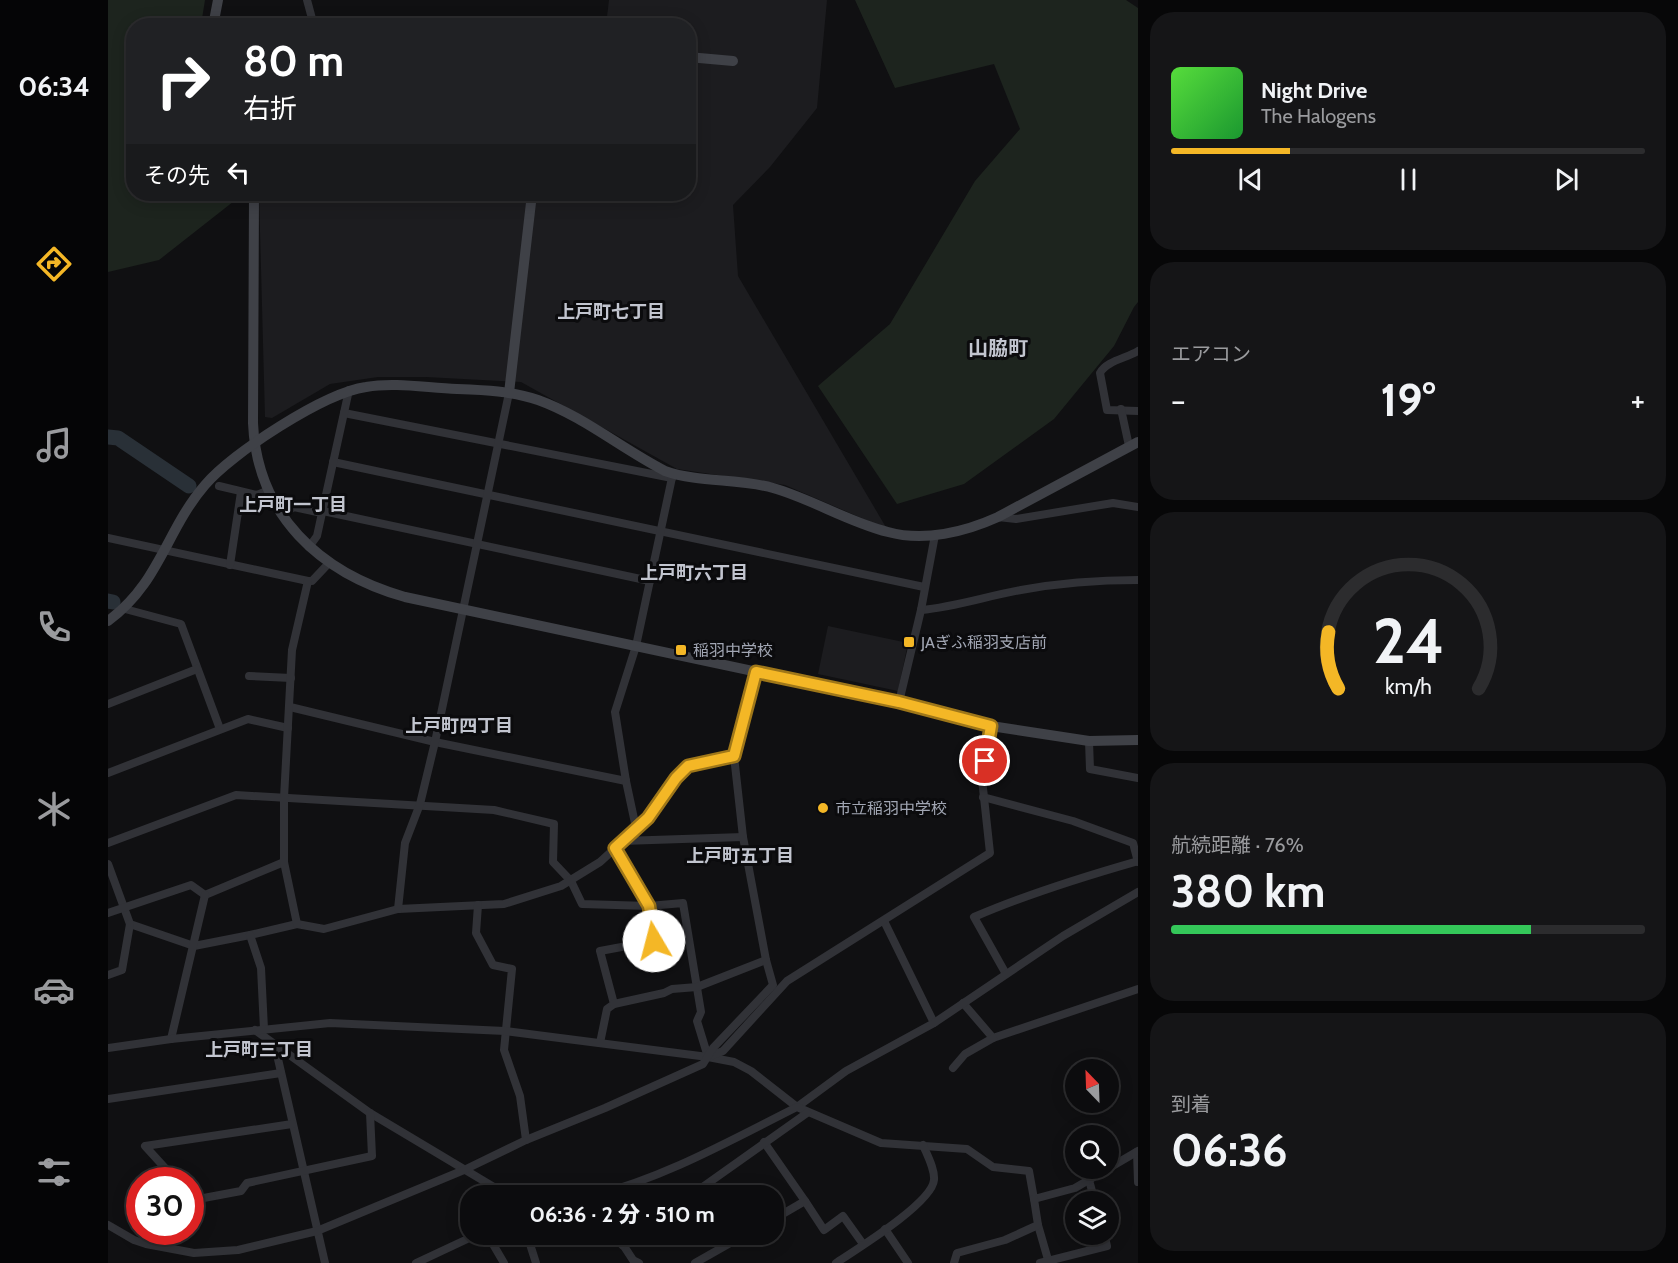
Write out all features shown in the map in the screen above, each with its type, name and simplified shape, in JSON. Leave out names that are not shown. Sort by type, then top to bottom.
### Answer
[{"type":"street","points":[[215,18],[218,0]]},
{"type":"street","points":[[307,0],[312,18]]},
{"type":"street","points":[[696,58],[733,61]]},
{"type":"street","points":[[254,201],[254,444],[260,469],[282,515],[309,547],[347,575],[375,588],[405,597],[899,702],[991,726],[1089,741],[1138,740]]},
{"type":"street","points":[[398,909],[405,843],[420,804],[435,742],[509,393],[531,201]]},
{"type":"street","points":[[1138,351],[1106,366],[1100,373],[1107,410],[1138,411]]},
{"type":"street","points":[[108,621],[124,609],[150,577],[183,516],[203,486],[221,467],[315,406],[349,390],[388,386],[509,393],[548,404],[672,476]]},
{"type":"street","points":[[309,547],[317,536],[349,390]]},
{"type":"street","points":[[344,413],[672,476],[772,488],[890,533],[910,536],[935,535],[976,527],[1134,444],[1121,409]]},
{"type":"street","points":[[333,462],[924,587]]},
{"type":"street","points":[[636,828],[615,712],[636,646],[672,476]]},
{"type":"street","points":[[219,486],[257,495],[269,490]]},
{"type":"street","points":[[230,565],[241,492]]},
{"type":"street","points":[[998,517],[1016,519],[1113,503],[1138,507]]},
{"type":"street","points":[[282,515],[294,507],[322,512],[650,581]]},
{"type":"street","points":[[899,702],[921,610],[935,535]]},
{"type":"street","points":[[108,538],[312,582],[329,563]]},
{"type":"street","points":[[921,610],[944,608],[1024,589],[1093,581],[1138,580]]},
{"type":"street","points":[[297,924],[284,862],[284,798],[292,650],[308,581]]},
{"type":"street","points":[[124,609],[181,624],[220,729]]},
{"type":"street","points":[[108,704],[197,669]]},
{"type":"street","points":[[108,1225],[146,1244],[194,1253],[238,1250],[317,1231],[464,1170],[526,1140],[703,1064],[713,1048],[773,985],[766,960],[743,837],[734,756],[756,672]]},
{"type":"street","points":[[249,676],[291,678]]},
{"type":"street","points":[[290,707],[435,742],[626,781]]},
{"type":"street","points":[[108,773],[248,719],[288,728]]},
{"type":"street","points":[[708,1057],[723,1051],[787,981],[990,853],[982,797],[982,779],[991,726]]},
{"type":"street","points":[[1089,741],[1090,769],[1138,778]]},
{"type":"street","points":[[130,924],[194,945],[297,924],[324,929],[398,909],[504,904],[544,893],[571,880],[615,848],[648,818],[676,778],[688,766],[734,756]]},
{"type":"street","points":[[108,843],[236,795],[494,810],[554,824],[553,862],[571,880],[582,904],[649,906],[683,903],[701,1012],[697,1021],[708,1057]]},
{"type":"street","points":[[982,797],[1073,821],[1133,843],[1138,861],[1058,884],[974,917],[1006,974]]},
{"type":"street","points":[[622,841],[743,837]]},
{"type":"street","points":[[614,1004],[600,951],[654,941],[649,906],[615,848]]},
{"type":"street","points":[[206,895],[284,862]]},
{"type":"street","points":[[108,864],[130,924],[122,970],[108,975]]},
{"type":"street","points":[[108,913],[191,885],[206,895]]},
{"type":"street","points":[[625,1185],[670,1169],[797,1107],[846,1071],[934,1023],[1071,931],[1138,894]]},
{"type":"street","points":[[171,1039],[206,895]]},
{"type":"street","points":[[478,905],[476,933],[493,964],[512,969],[504,1050],[520,1096],[526,1140]]},
{"type":"street","points":[[884,921],[934,1023]]},
{"type":"street","points":[[250,935],[261,968],[259,1030],[275,1046],[370,1113],[490,1185]]},
{"type":"street","points":[[600,1043],[607,1009],[614,1004],[672,990],[698,987],[766,960]]},
{"type":"street","points":[[953,1068],[965,1054],[993,1038],[1138,988]]},
{"type":"street","points":[[963,1003],[993,1038]]},
{"type":"street","points":[[108,1048],[171,1039],[330,1023],[505,1031],[734,1062],[751,1071],[807,1113],[881,1143],[968,1149],[993,1167],[1029,1171],[1046,1262],[1107,1245]]},
{"type":"street","points":[[275,1046],[325,1263]]},
{"type":"street","points":[[108,1099],[281,1073]]},
{"type":"street","points":[[204,1198],[241,1191],[247,1183],[372,1156],[370,1113]]},
{"type":"street","points":[[705,1185],[807,1113]]},
{"type":"street","points":[[164,1167],[145,1146],[292,1124]]},
{"type":"street","points":[[764,1142],[824,1230],[843,1216],[863,1244]]},
{"type":"street","points":[[836,1263],[923,1200],[934,1181],[933,1169],[923,1145]]},
{"type":"street","points":[[1034,1199],[1075,1188],[1138,1152],[1138,1182]]},
{"type":"street","points":[[1089,1180],[1092,1191]]},
{"type":"street","points":[[784,1213],[806,1201]]},
{"type":"street","points":[[954,1263],[957,1253],[1005,1240],[1038,1225]]},
{"type":"street","points":[[885,1229],[908,1263]]},
{"type":"street","points":[[416,1263],[460,1242]]},
{"type":"street","points":[[493,1245],[504,1263]]},
{"type":"street","points":[[531,1245],[536,1263]]},
{"type":"street","points":[[622,1245],[634,1262]]},
{"type":"street","points":[[695,1263],[727,1245]]},
{"type":"shaded area","points":[[108,0],[205,0],[202,18],[126,18],[126,201],[234,201],[159,260],[108,272]]},
{"type":"shaded area","points":[[609,0],[827,0],[817,108],[770,167],[733,205],[738,276],[887,529],[785,485],[677,469],[521,382],[378,377],[330,384],[272,418],[265,417],[259,201],[696,201],[696,18],[607,18]]},
{"type":"shaded area","points":[[855,0],[1126,0],[1138,8],[1138,302],[1114,346],[1054,419],[964,484],[897,504],[818,386],[890,324],[975,181],[1020,129],[994,64],[895,88]]},
{"type":"shaded area","points":[[828,626],[908,643],[898,691],[818,674]]},
{"type":"waterway","points":[[108,437],[118,438],[189,486]]},
{"type":"waterway","points":[[108,601],[113,602]]},
{"type":"place","name":"JAぎふ稲羽支店前","points":[[909,642]]},
{"type":"place","name":"稲羽中学校","points":[[681,650]]},
{"type":"place","name":"市立稲羽中学校","points":[[823,808]]},
{"type":"district","name":"上戸町七丁目","points":[[611,312]]},
{"type":"district","name":"山脇町","points":[[998,348]]},
{"type":"district","name":"上戸町一丁目","points":[[293,505]]},
{"type":"district","name":"上戸町六丁目","points":[[694,573]]},
{"type":"district","name":"上戸町四丁目","points":[[459,726]]},
{"type":"district","name":"上戸町五丁目","points":[[740,856]]},
{"type":"district","name":"上戸町三丁目","points":[[259,1050]]},
{"type":"route","points":[[654,941],[649,906],[615,848],[648,818],[676,778],[688,766],[734,756],[756,672],[899,702],[991,726],[985,761]]}]
